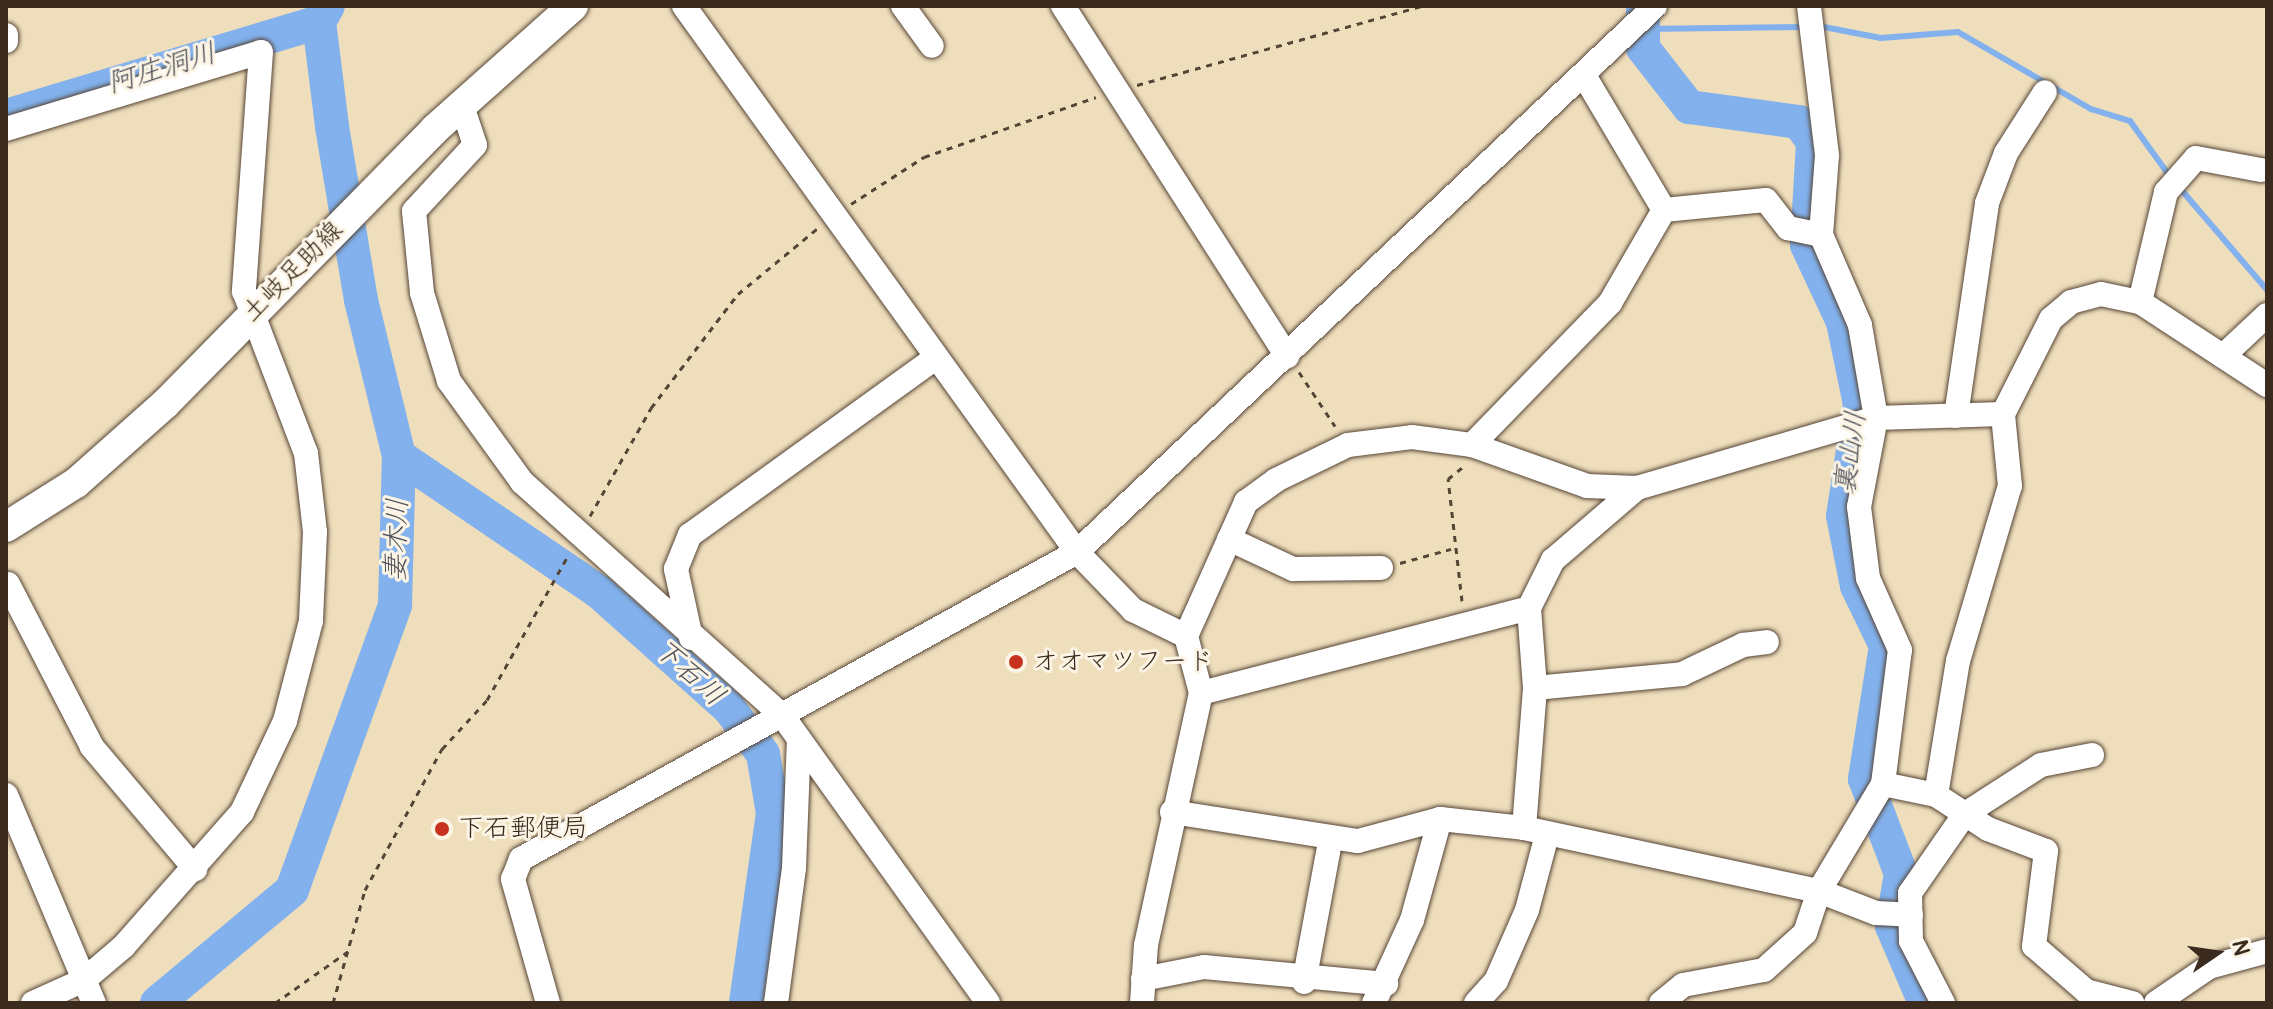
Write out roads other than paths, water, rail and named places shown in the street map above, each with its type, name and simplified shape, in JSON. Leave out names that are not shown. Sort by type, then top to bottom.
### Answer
[{"type":"main road","name":"土岐足助線","points":[[6,527],[76,483],[255,310],[435,129],[573,6]]},
{"type":"street","points":[[684,6],[832,216],[1077,552],[1133,610],[1186,636]]},
{"type":"street","points":[[903,6],[932,46]]},
{"type":"street","points":[[1063,6],[1287,356]]},
{"type":"street","points":[[548,1003],[515,888],[521,859],[1077,552],[1655,6]]},
{"type":"street","points":[[1661,1003],[1683,985],[1764,970],[1805,933],[1819,891],[1866,805],[1883,784],[1900,650],[1868,578],[1859,507],[1876,418],[1860,325],[1821,235],[1827,155],[1809,6]]},
{"type":"street","points":[[6,129],[261,52],[255,310],[306,453],[315,532],[311,621],[285,721],[242,812],[195,869],[84,980],[33,1003]]},
{"type":"street","points":[[1584,75],[1664,210]]},
{"type":"street","points":[[1956,416],[1987,203],[2006,153],[2045,92]]},
{"type":"street","points":[[462,106],[475,145],[414,211],[422,293],[449,381],[480,429],[578,537],[782,715],[988,1003]]},
{"type":"street","points":[[2140,302],[2166,192],[2196,158],[2261,170]]},
{"type":"street","points":[[1664,210],[1766,200],[1788,228],[1821,235]]},
{"type":"street","points":[[1472,445],[1610,303],[1664,210]]},
{"type":"street","points":[[1936,795],[1958,661],[2010,486],[2003,414],[2051,319],[2071,302],[2101,294],[2140,302],[2267,385]]},
{"type":"street","points":[[2223,356],[2267,315]]},
{"type":"street","points":[[691,638],[676,569],[690,535],[935,358]]},
{"type":"street","points":[[1137,996],[1172,812],[1201,693],[1186,636],[1246,502],[1348,445],[1412,437],[1472,445],[1587,486],[1637,488],[1876,418],[2003,414]]},
{"type":"street","points":[[1476,1003],[1496,981],[1527,910],[1536,832],[1535,688],[1529,608],[1553,560],[1637,488]]},
{"type":"street","points":[[1229,539],[1293,569],[1381,568]]},
{"type":"street","points":[[8,584],[92,747],[195,869]]},
{"type":"street","points":[[1201,693],[1529,608]]},
{"type":"street","points":[[1535,688],[1682,674],[1743,645],[1767,642]]},
{"type":"street","points":[[776,1003],[794,868],[799,739]]},
{"type":"street","points":[[1943,1003],[1911,941],[1910,893],[1965,814],[2041,765],[2092,755]]},
{"type":"street","points":[[1883,784],[1936,795],[1965,814],[2046,851],[2034,946],[2086,997],[2132,1003]]},
{"type":"street","points":[[6,795],[94,1003]]},
{"type":"street","points":[[1172,812],[1358,841],[1440,819],[1536,832],[1819,891],[1876,913],[1911,915]]},
{"type":"street","points":[[1137,996],[1204,967],[1380,993],[1440,819]]},
{"type":"street","points":[[1304,982],[1331,837]]},
{"type":"street","points":[[2156,1003],[2209,967],[2267,951]]},
{"type":"waterway","name":"妻木川","points":[[157,1003],[292,890],[395,605],[399,456],[361,300],[332,126],[319,22],[328,6]]},
{"type":"waterway","name":"裏山川","points":[[1643,6],[1643,48],[1689,107],[1799,122],[1813,142],[1807,245],[1843,322],[1860,404],[1843,516],[1857,586],[1886,646],[1865,779],[1901,874],[1892,926],[1925,1003]]},
{"type":"waterway","name":"阿庄洞川","points":[[6,116],[319,22]]},
{"type":"waterway","points":[[1819,26],[1881,38],[1958,32],[2091,109],[2130,121],[2171,178]]},
{"type":"waterway","points":[[1643,29],[1808,27]]},
{"type":"waterway","points":[[2178,186],[2267,290]]},
{"type":"waterway","name":"下石川","points":[[399,456],[598,591],[729,708],[763,754],[773,813],[746,1003]]},
{"type":"place","name":"オオマツフード","points":[[1016,662]]},
{"type":"place","name":"下石郵便局","points":[[442,829]]}]
